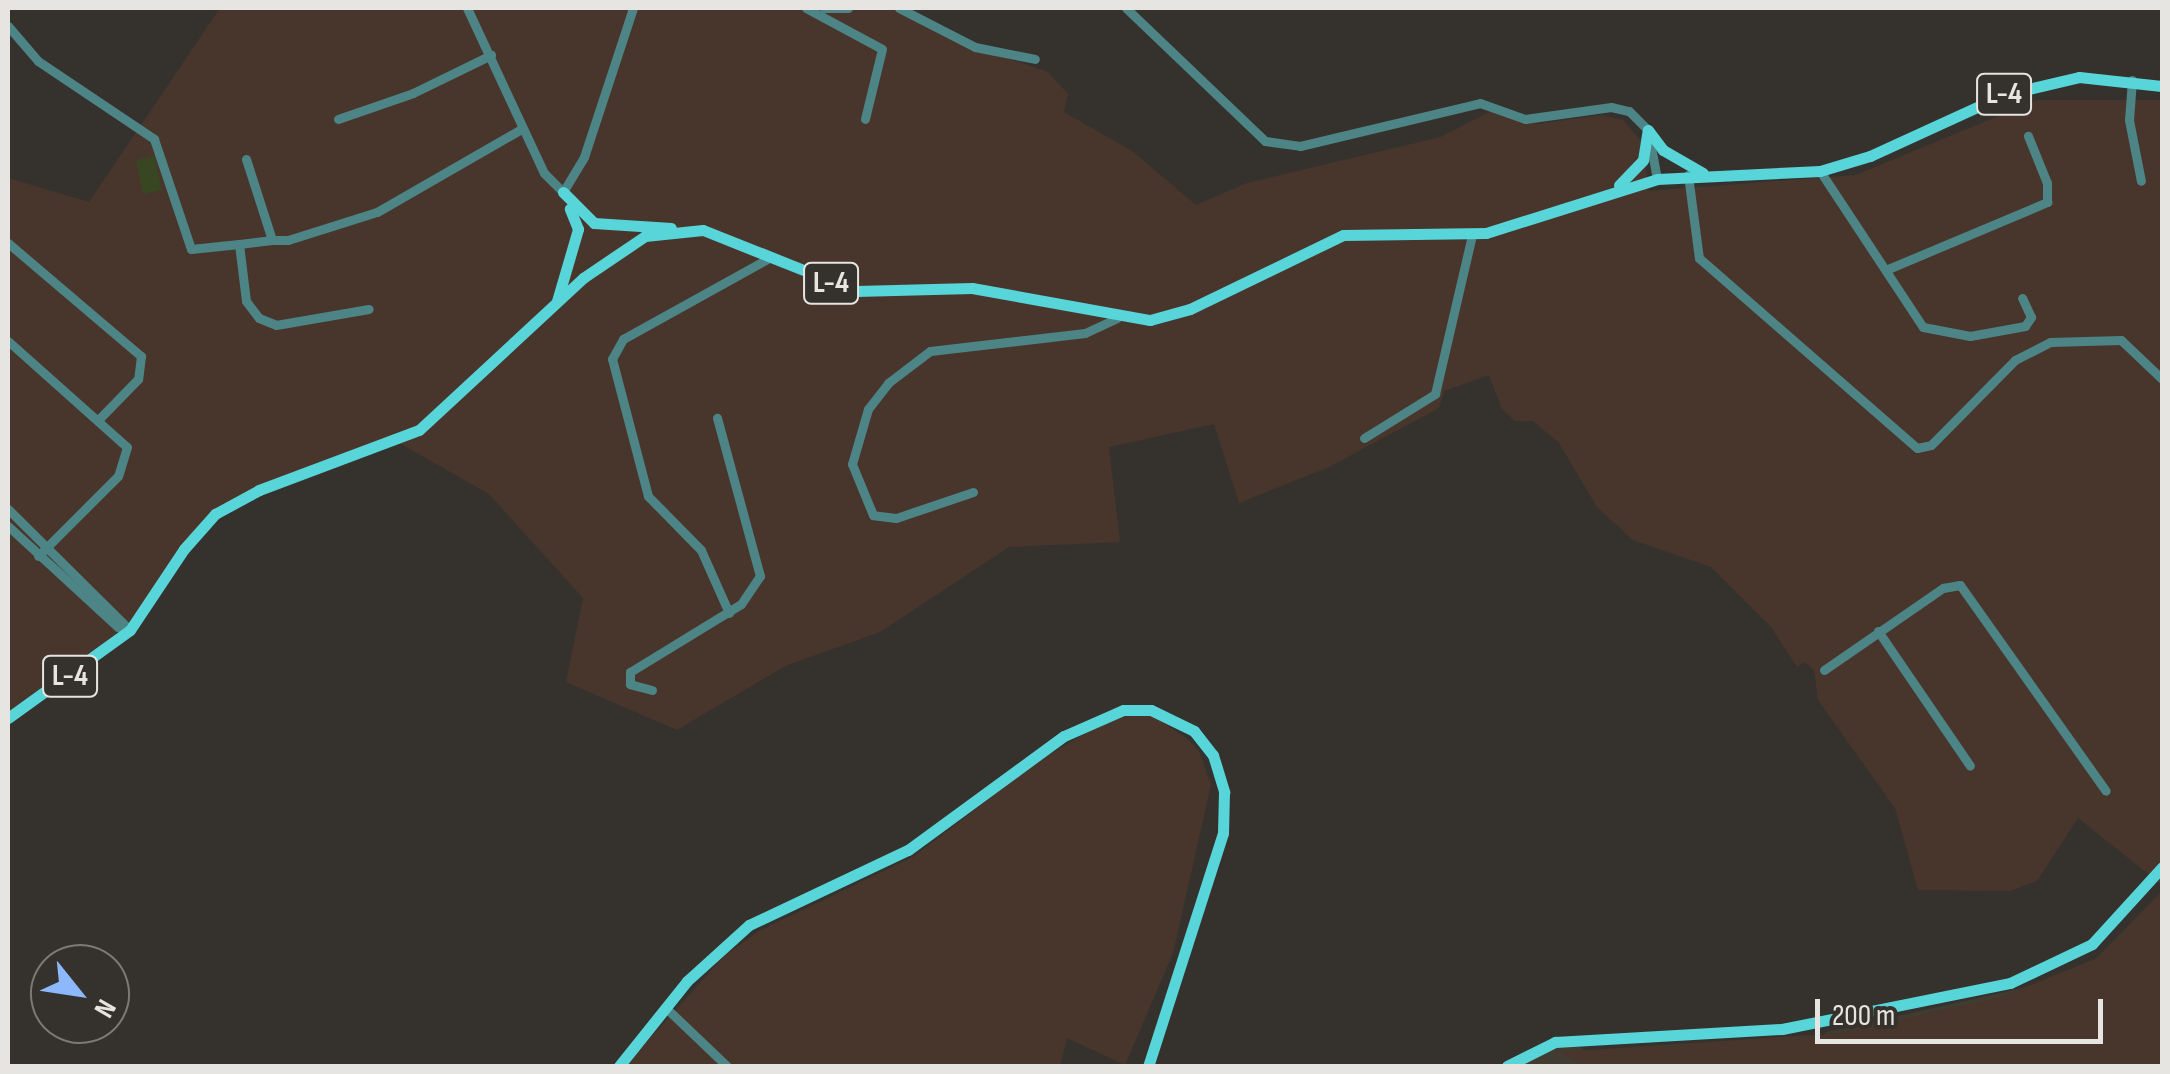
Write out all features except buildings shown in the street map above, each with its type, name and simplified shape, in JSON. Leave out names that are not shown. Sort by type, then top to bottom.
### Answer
[{"type":"main road","name":"L-4","points":[[8,718],[130,630],[184,548],[216,514],[259,490],[419,430],[556,302],[626,244],[675,229],[703,230],[856,291],[972,288],[1117,318],[1168,319],[1343,235],[1472,234],[1527,223],[1615,188],[1657,179],[1820,171],[2025,87],[2080,76],[2162,86]]},
{"type":"main road","points":[[1648,130],[1663,150],[1707,175]]},
{"type":"main road","points":[[1615,188],[1643,160],[1648,130]]},
{"type":"main road","points":[[563,192],[594,224],[637,222],[675,229]]},
{"type":"main road","points":[[556,302],[578,230],[563,192]]},
{"type":"main road","points":[[618,1066],[666,1008],[754,922],[908,850],[1081,725],[1112,712],[1151,710],[1182,722],[1204,742],[1219,770],[1225,814],[1199,918],[1148,1066]]},
{"type":"main road","points":[[1507,1066],[1555,1042],[1782,1029],[2010,983],[2092,944],[2162,867]]},
{"type":"street","points":[[467,8],[544,173],[563,192],[584,157],[634,8]]},
{"type":"street","points":[[806,8],[882,50],[865,119]]},
{"type":"street","points":[[824,8],[848,8]]},
{"type":"street","points":[[900,8],[975,47],[1035,60]]},
{"type":"street","points":[[1126,8],[1265,141],[1300,146],[1480,103],[1525,119],[1621,108],[1648,130],[1657,179]]},
{"type":"street","points":[[8,26],[38,61],[154,139],[191,249],[335,230],[376,212],[523,128]]},
{"type":"street","points":[[338,119],[413,93],[492,55]]},
{"type":"street","points":[[2132,80],[2128,120],[2142,180]]},
{"type":"street","points":[[1888,269],[2047,202],[2047,183],[2028,136]]},
{"type":"street","points":[[246,159],[272,240]]},
{"type":"street","points":[[1820,171],[1888,269],[1897,295],[1923,327],[1947,336],[2025,326],[2031,318],[2022,298]]},
{"type":"street","points":[[1688,176],[1698,258],[1917,448],[1931,445],[2015,360],[2050,342],[2121,340],[2162,379]]},
{"type":"street","points":[[1364,438],[1435,394],[1472,234]]},
{"type":"street","points":[[8,243],[16,261],[140,356],[138,379],[98,420]]},
{"type":"street","points":[[239,244],[246,300],[268,324],[369,309]]},
{"type":"street","points":[[729,612],[701,550],[648,496],[612,359],[623,338],[772,257]]},
{"type":"street","points":[[973,492],[896,518],[873,514],[852,464],[868,409],[888,383],[930,351],[1085,333],[1117,318]]},
{"type":"street","points":[[8,341],[124,441],[125,466],[38,556]]},
{"type":"street","points":[[652,690],[630,684],[630,672],[729,612],[753,590],[760,564],[717,418]]},
{"type":"street","points":[[8,509],[130,630]]},
{"type":"street","points":[[8,526],[118,627],[130,630]]},
{"type":"street","points":[[1824,670],[1943,588],[1960,584],[2106,791]]},
{"type":"street","points":[[1878,631],[1970,766]]},
{"type":"street","points":[[666,1008],[725,1066]]},
{"type":"shaded area","points":[[220,8],[911,8],[978,48],[1048,72],[1068,94],[1064,112],[1132,151],[1196,205],[1247,183],[1441,137],[1491,111],[1537,124],[1602,115],[1623,120],[1643,143],[1649,191],[1856,175],[2037,100],[2162,100],[2162,885],[2078,818],[2037,881],[2010,891],[1918,890],[1895,808],[1818,700],[1814,670],[1805,662],[1797,667],[1771,627],[1711,567],[1633,540],[1597,507],[1559,443],[1533,421],[1515,421],[1502,409],[1489,375],[1444,391],[1439,408],[1329,467],[1239,503],[1214,424],[1109,447],[1120,542],[1009,547],[880,632],[785,666],[677,730],[566,682],[583,598],[489,494],[392,439],[226,504],[133,621],[8,713],[8,178],[89,202]]},
{"type":"shaded area","points":[[1152,715],[1186,738],[1199,751],[1211,785],[1173,953],[1125,1065],[1067,1038],[1060,1066],[625,1066],[725,955],[761,930],[913,857],[1040,760],[1112,718]]},
{"type":"shaded area","points":[[2162,891],[2162,1066],[1584,1066],[1560,1052],[1840,1033],[2001,997],[2097,958]]},
{"type":"shaded area","points":[[2041,984],[2045,993],[1767,1066],[1823,1047],[1826,1032]]},
{"type":"shaded area","points":[[1555,1042],[1580,1047],[1605,1066],[1521,1066]]},
{"type":"green space","points":[[154,156],[162,190],[143,194],[136,160]]}]
